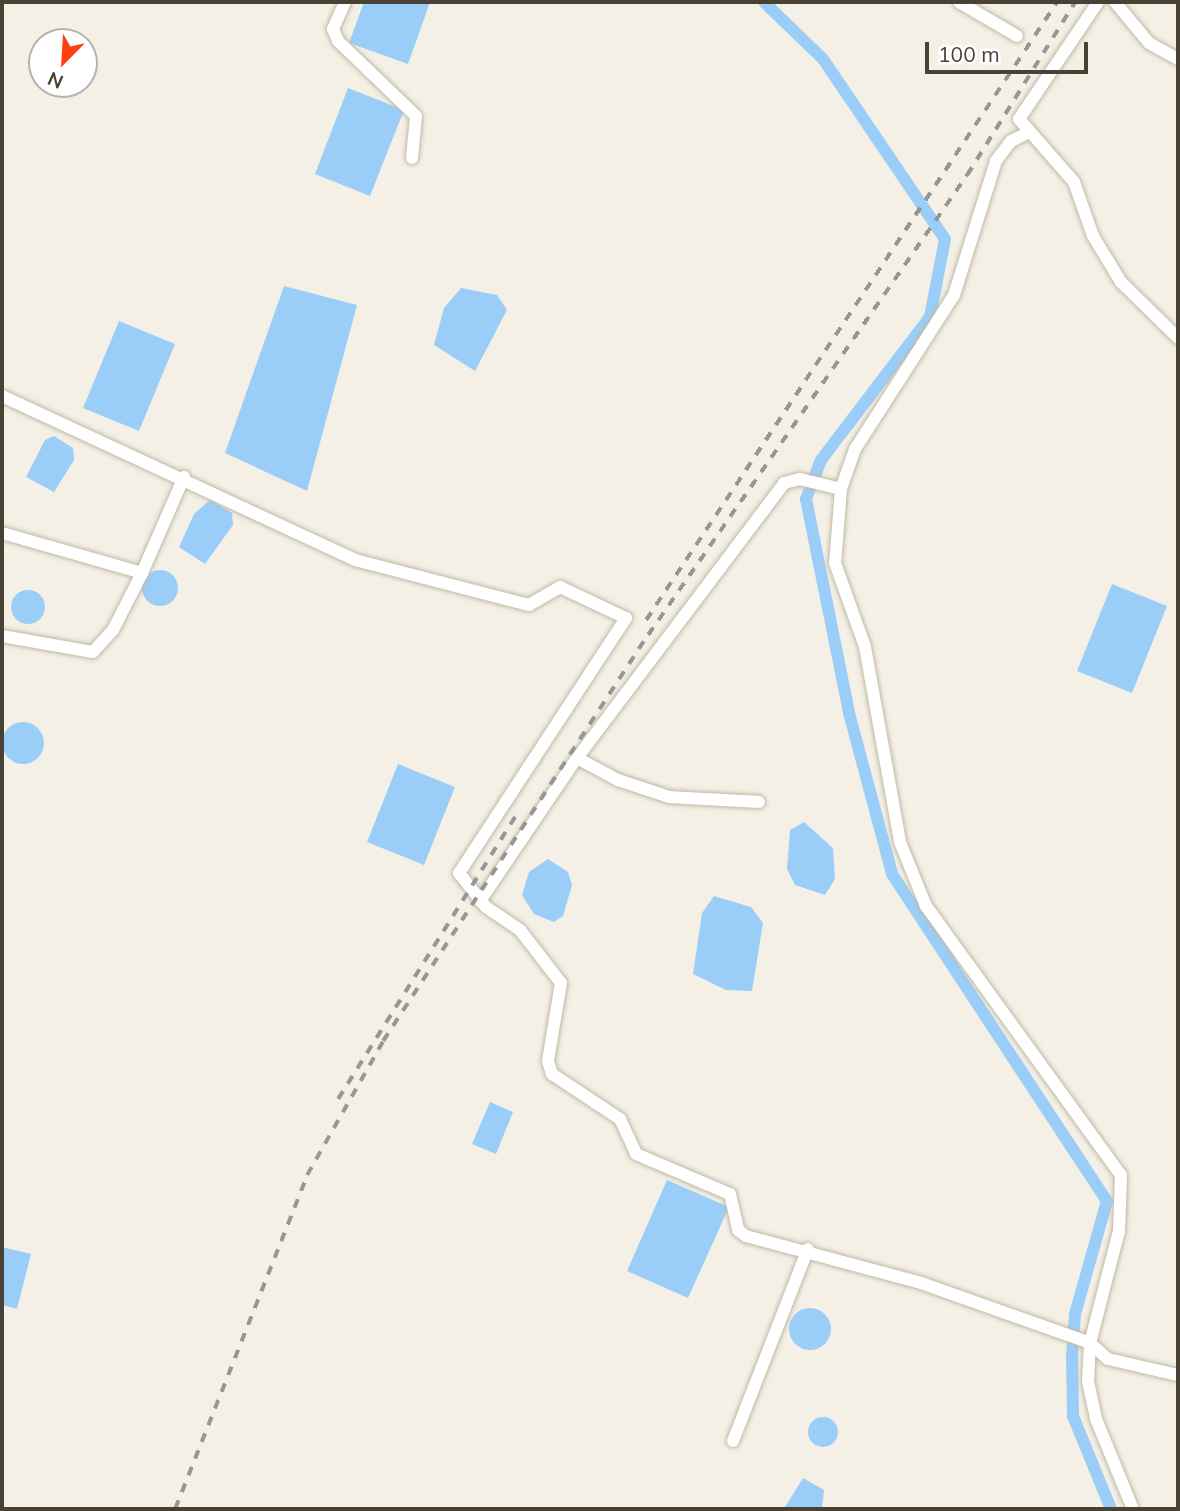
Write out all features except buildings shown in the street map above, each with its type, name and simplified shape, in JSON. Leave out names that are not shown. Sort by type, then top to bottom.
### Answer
[{"type":"street","points":[[345,2],[334,29],[338,41],[416,116],[412,158]]},
{"type":"street","points":[[959,2],[1017,36]]},
{"type":"street","points":[[1098,2],[1019,119],[1074,182],[1093,236],[1121,282],[1178,338]]},
{"type":"street","points":[[1115,2],[1149,43],[1178,59]]},
{"type":"street","points":[[1029,132],[1011,141],[996,161],[954,295],[855,449],[841,489],[835,563],[864,647],[900,842],[926,906],[1121,1175],[1119,1231],[1086,1341],[1088,1381],[1096,1419],[1133,1509]]},
{"type":"street","points":[[3,401],[184,477],[389,572],[529,605],[560,587],[626,618],[461,865],[460,882],[480,901],[520,930],[561,983],[548,1061],[552,1074],[620,1119],[636,1154],[730,1194],[738,1230],[746,1236],[808,1249],[1086,1341],[1108,1359],[1178,1375]]},
{"type":"street","points":[[2,636],[93,652],[113,631],[184,477]]},
{"type":"street","points":[[480,901],[578,758],[776,493],[800,479],[841,489]]},
{"type":"street","points":[[2,533],[142,573]]},
{"type":"street","points":[[578,758],[618,780],[669,797],[759,802]]},
{"type":"street","points":[[733,1441],[808,1249]]},
{"type":"water","points":[[364,2],[430,2],[408,64],[349,43]]},
{"type":"water","points":[[348,88],[404,110],[370,196],[315,174]]},
{"type":"water","points":[[284,286],[357,305],[307,491],[225,453]]},
{"type":"water","points":[[461,288],[497,295],[507,310],[475,371],[434,345],[444,308]]},
{"type":"water","points":[[119,321],[175,344],[139,431],[83,408]]},
{"type":"water","points":[[54,436],[73,448],[74,460],[54,492],[26,477],[45,440]]},
{"type":"water","points":[[210,500],[232,513],[233,525],[205,564],[179,547],[194,514]]},
{"type":"water","points":[[160,570],[172,576],[178,588],[172,600],[160,606],[148,600],[142,588],[148,576]]},
{"type":"water","points":[[1112,584],[1167,606],[1132,693],[1077,671]]},
{"type":"water","points":[[28,590],[40,595],[45,607],[40,619],[28,624],[16,619],[11,607],[16,595]]},
{"type":"water","points":[[23,722],[38,728],[44,743],[38,758],[23,764],[8,758],[2,743],[8,728]]},
{"type":"water","points":[[398,764],[455,787],[424,865],[367,842]]},
{"type":"water","points":[[804,822],[833,848],[835,879],[825,895],[795,885],[787,869],[790,830]]},
{"type":"water","points":[[548,859],[568,872],[572,885],[563,916],[554,922],[534,914],[522,895],[529,872]]},
{"type":"water","points":[[714,896],[751,907],[763,923],[752,991],[726,990],[693,974],[702,913]]},
{"type":"water","points":[[490,1102],[513,1112],[496,1154],[472,1144]]},
{"type":"water","points":[[667,1180],[729,1207],[688,1298],[627,1271]]},
{"type":"water","points":[[2,1247],[31,1254],[17,1309],[2,1305]]},
{"type":"water","points":[[810,1308],[825,1314],[831,1329],[825,1344],[810,1350],[795,1344],[789,1329],[795,1314]]},
{"type":"water","points":[[823,1417],[833,1422],[838,1432],[833,1442],[823,1447],[813,1442],[808,1432],[813,1422]]},
{"type":"water","points":[[803,1478],[824,1490],[822,1509],[785,1507]]},
{"type":"waterway","points":[[764,2],[823,59],[945,239],[930,317],[821,460],[806,499],[849,713],[892,874],[1107,1201],[1075,1314],[1072,1356],[1073,1416],[1111,1509]]},
{"type":"railway","points":[[646,620],[1057,2]]},
{"type":"railway","points":[[175,1509],[307,1175],[383,1041],[648,635],[967,175],[1075,2]]},
{"type":"railway","points":[[338,1099],[520,809]]}]
